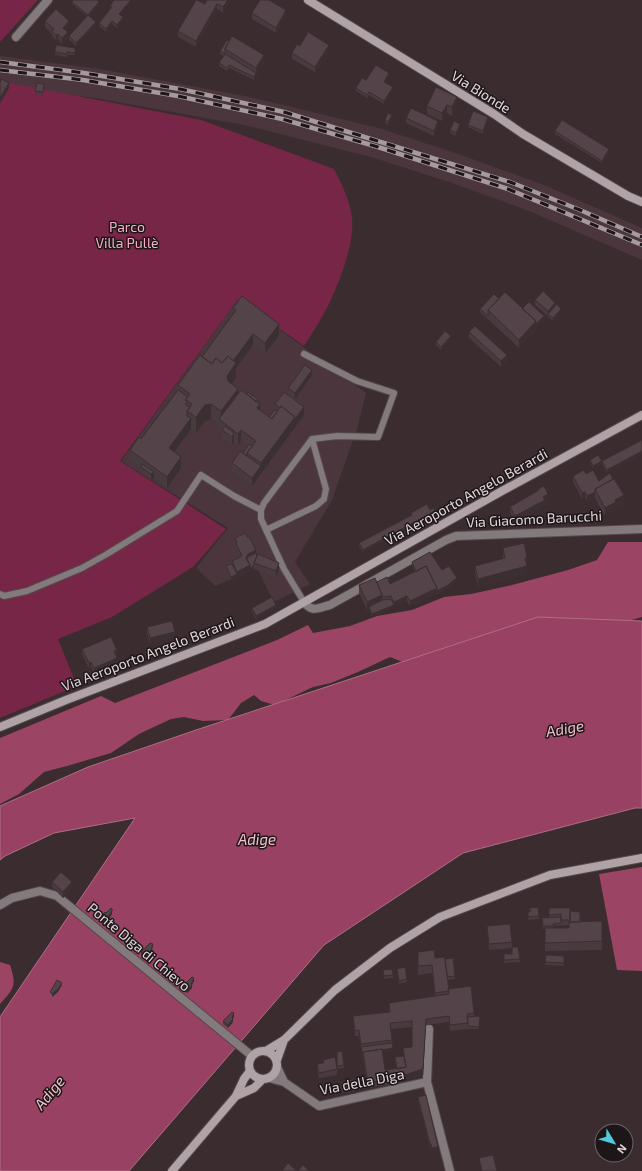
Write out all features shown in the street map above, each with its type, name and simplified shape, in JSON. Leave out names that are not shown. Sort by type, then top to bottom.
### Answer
[{"type":"street","points":[[16,37],[48,0]]},
{"type":"street","name":"Via Bionde","points":[[308,0],[494,114],[523,134],[628,196],[642,202]]},
{"type":"street","name":"Via Aeroporto Angelo Berardi","points":[[0,727],[66,700],[265,624],[502,491],[642,415]]},
{"type":"street","name":"Via Giacomo Barucchi","points":[[304,602],[308,608],[314,609],[330,605],[446,540],[456,536],[642,529]]},
{"type":"street","points":[[266,1079],[256,1078],[250,1071],[249,1063],[252,1056],[258,1052],[266,1051],[284,1040],[335,990],[390,948],[440,917],[550,875],[642,858]]},
{"type":"street","name":"Ponte Diga di Chievo","points":[[0,905],[12,898],[40,891],[57,896],[252,1056]]},
{"type":"street","points":[[429,1029],[427,1082],[450,1171]]},
{"type":"street","points":[[236,1096],[254,1088],[275,1074],[284,1040]]},
{"type":"street","points":[[266,1051],[271,1053],[277,1063],[284,1082]]},
{"type":"street","points":[[172,1171],[236,1096],[244,1079],[250,1071]]},
{"type":"street","name":"Via della Diga","points":[[266,1079],[284,1082],[319,1106],[427,1082]]},
{"type":"lane","points":[[304,354],[357,381],[394,393],[378,437],[337,436],[312,439],[264,503],[261,519],[284,569],[304,602]]},
{"type":"lane","points":[[266,530],[316,506],[324,499],[326,489],[312,439]]},
{"type":"lane","points":[[0,594],[4,596],[27,591],[82,568],[106,554],[177,511],[201,475],[234,496],[262,510]]},
{"type":"shaded area","points":[[0,56],[100,69],[250,97],[379,128],[461,155],[544,185],[642,228],[642,260],[529,211],[452,183],[371,157],[244,125],[95,98],[0,86]]},
{"type":"shaded area","points":[[238,299],[366,393],[357,429],[332,500],[295,562],[310,584],[274,602],[257,568],[215,586],[196,568],[228,528],[121,461]]},
{"type":"shaded area","points":[[608,542],[642,542],[642,617],[621,623],[413,666],[390,657],[331,683],[313,687],[275,705],[261,701],[254,695],[241,703],[228,720],[203,721],[184,717],[171,719],[139,734],[111,753],[44,772],[19,794],[0,804],[0,738],[101,696],[115,703],[277,640],[308,625],[313,633],[350,626],[377,616],[412,610],[444,597],[471,594],[568,570],[597,560]]},
{"type":"shaded area","points":[[642,867],[642,971],[617,970],[599,874]]},
{"type":"shaded area","points":[[0,962],[10,965],[14,982],[11,990],[0,1004]]},
{"type":"green space","points":[[0,0],[38,0],[0,42]]},
{"type":"green space","name":"Parco Villa Pullè","points":[[0,81],[201,120],[334,169],[349,205],[352,218],[352,228],[349,251],[337,286],[325,311],[304,346],[238,299],[120,461],[226,529],[193,567],[112,617],[58,639],[77,686],[0,718]]},
{"type":"water","name":"Adige","points":[[538,617],[642,621],[642,808],[635,808],[463,853],[324,945],[129,1171],[0,1171],[0,1017],[135,818],[54,833],[5,856],[0,860],[0,806],[88,767]]},
{"type":"building","points":[[73,0],[97,0],[99,2],[88,15],[72,2]]},
{"type":"building","points":[[114,0],[131,0],[119,14],[123,17],[117,25],[112,21],[106,29],[99,23],[112,7],[110,6]]},
{"type":"building","points":[[196,0],[205,4],[207,0],[228,0],[223,7],[217,4],[196,41],[178,31]]},
{"type":"building","points":[[260,0],[269,0],[286,10],[276,28],[252,13]]},
{"type":"building","points":[[56,9],[69,21],[63,28],[68,32],[62,38],[52,31],[54,29],[45,21]]},
{"type":"building","points":[[88,15],[96,22],[76,43],[69,36]]},
{"type":"building","points":[[308,32],[329,45],[315,67],[292,53],[297,44],[300,46]]},
{"type":"building","points":[[232,36],[264,55],[256,68],[225,49]]},
{"type":"building","points":[[227,40],[229,41],[225,49],[225,54],[220,51]]},
{"type":"building","points":[[56,45],[75,48],[75,53],[67,52],[67,54],[55,52]]},
{"type":"building","points":[[225,54],[256,73],[254,77],[229,65],[227,68],[219,63]]},
{"type":"building","points":[[376,65],[389,73],[384,82],[393,87],[384,101],[369,92],[367,95],[356,88],[362,78],[366,80]]},
{"type":"building","points":[[2,79],[9,83],[0,98],[0,82]]},
{"type":"building","points":[[37,83],[44,84],[43,92],[35,91]]},
{"type":"building","points":[[436,87],[457,97],[452,107],[447,105],[442,113],[427,106]]},
{"type":"building","points":[[411,108],[438,121],[434,131],[406,118]]},
{"type":"building","points":[[473,111],[488,117],[483,131],[468,125]]},
{"type":"building","points":[[388,113],[392,115],[388,122],[385,120]]},
{"type":"building","points":[[562,120],[609,149],[602,161],[555,131]]},
{"type":"building","points":[[454,121],[460,124],[456,133],[450,130]]},
{"type":"building","points":[[543,291],[555,303],[548,311],[535,300]]},
{"type":"building","points":[[505,292],[536,321],[519,340],[488,310]]},
{"type":"building","points":[[494,294],[499,299],[488,310],[488,316],[480,309]]},
{"type":"building","points":[[242,296],[279,324],[265,343],[253,334],[233,361],[228,356],[222,363],[216,358],[212,364],[202,357],[236,310],[233,308]]},
{"type":"building","points":[[529,302],[544,316],[536,324],[536,321],[522,309]]},
{"type":"building","points":[[557,304],[561,309],[553,318],[548,314]]},
{"type":"building","points":[[475,326],[507,355],[501,361],[469,332]]},
{"type":"building","points":[[445,331],[451,336],[441,347],[436,342]]},
{"type":"building","points":[[200,355],[212,364],[216,358],[222,363],[228,356],[236,363],[227,376],[228,381],[238,389],[221,411],[211,404],[205,405],[196,417],[187,411],[192,404],[185,400],[190,394],[178,385]]},
{"type":"building","points":[[305,365],[312,370],[295,393],[288,388]]},
{"type":"building","points":[[178,390],[188,397],[185,400],[188,401],[185,404],[190,408],[187,411],[187,416],[191,418],[169,448],[181,457],[167,477],[130,450],[139,437],[141,439]]},
{"type":"building","points":[[241,390],[260,404],[257,408],[272,419],[281,406],[295,417],[261,463],[247,453],[256,441],[241,430],[238,434],[219,419]]},
{"type":"building","points":[[248,392],[258,399],[256,402],[247,394]]},
{"type":"building","points":[[284,392],[304,407],[295,419],[295,417],[281,406],[280,408],[275,404]]},
{"type":"building","points":[[275,409],[277,412],[272,419],[269,417]]},
{"type":"building","points":[[225,426],[234,433],[232,437],[222,430]]},
{"type":"building","points":[[642,440],[642,451],[607,470],[602,461]]},
{"type":"building","points":[[249,444],[252,446],[247,453],[247,456],[243,453]]},
{"type":"building","points":[[240,451],[261,466],[252,478],[232,463]]},
{"type":"building","points":[[598,455],[602,461],[593,466],[590,460]]},
{"type":"building","points":[[142,464],[154,472],[151,474],[141,467]]},
{"type":"building","points":[[584,470],[586,474],[593,470],[599,481],[610,473],[613,479],[595,489],[595,492],[587,496],[585,492],[582,493],[573,476]]},
{"type":"building","points":[[614,479],[624,495],[615,500],[616,502],[605,508],[595,489]]},
{"type":"building","points":[[544,486],[548,494],[543,497],[545,500],[515,516],[510,507]]},
{"type":"building","points":[[427,504],[430,510],[433,508],[435,511],[363,550],[359,543],[412,515],[411,513]]},
{"type":"building","points":[[245,533],[256,550],[248,554],[246,558],[250,565],[237,572],[232,561],[242,556],[235,538]]},
{"type":"building","points":[[524,543],[527,566],[478,579],[475,566],[505,558],[503,548]]},
{"type":"building","points":[[430,552],[442,570],[449,566],[457,578],[450,584],[437,591],[437,588],[426,566],[416,572],[412,562]]},
{"type":"building","points":[[256,553],[257,556],[254,566],[250,568],[247,559]]},
{"type":"building","points":[[258,554],[279,563],[276,571],[254,563]]},
{"type":"building","points":[[232,564],[237,574],[231,577],[226,566]]},
{"type":"building","points":[[426,566],[437,588],[410,601],[407,596],[394,602],[391,596],[382,597],[377,582],[387,577],[390,584]]},
{"type":"building","points":[[375,578],[382,595],[367,602],[359,585]]},
{"type":"building","points":[[272,597],[276,605],[256,616],[252,608]]},
{"type":"building","points":[[391,599],[394,605],[372,614],[369,607],[382,600]]},
{"type":"building","points":[[172,621],[175,632],[150,638],[147,627]]},
{"type":"building","points":[[111,637],[117,650],[114,651],[117,658],[94,668],[91,662],[89,663],[82,649]]},
{"type":"building","points":[[61,872],[72,882],[63,892],[52,882]]},
{"type":"building","points":[[538,907],[539,916],[528,917],[530,908]]},
{"type":"building","points":[[111,908],[112,911],[105,922],[100,918]]},
{"type":"building","points":[[549,908],[570,908],[570,920],[561,920],[561,914],[549,915]]},
{"type":"building","points":[[570,911],[580,912],[580,922],[570,922]]},
{"type":"building","points":[[561,917],[561,923],[553,924],[553,926],[543,926],[542,918]]},
{"type":"building","points":[[602,921],[602,941],[545,943],[545,928],[569,928],[569,922]]},
{"type":"building","points":[[510,924],[512,942],[489,944],[487,926]]},
{"type":"building","points":[[150,943],[153,944],[151,950],[146,956],[141,952]]},
{"type":"building","points":[[512,947],[518,947],[520,959],[504,960],[504,954],[512,954]]},
{"type":"building","points":[[434,950],[435,958],[445,957],[449,991],[435,993],[432,965],[418,966],[418,952]]},
{"type":"building","points":[[546,955],[564,956],[564,963],[545,962]]},
{"type":"building","points":[[453,958],[455,976],[447,977],[445,959]]},
{"type":"building","points":[[405,967],[407,979],[399,981],[397,969]]},
{"type":"building","points":[[392,969],[393,975],[384,976],[383,970]]},
{"type":"building","points":[[192,977],[194,978],[191,984],[192,985],[187,991],[182,987]]},
{"type":"building","points":[[57,980],[62,983],[52,994],[50,992]]},
{"type":"building","points":[[471,986],[474,1013],[467,1014],[468,1023],[450,1025],[449,1016],[426,1019],[423,1069],[398,1077],[368,1083],[363,1052],[382,1049],[385,1070],[406,1067],[403,1048],[412,1047],[412,1021],[390,1023],[392,1040],[361,1044],[359,1030],[355,1031],[353,1016],[390,1012],[389,1003],[449,994],[448,989]]},
{"type":"building","points":[[232,1012],[234,1013],[233,1019],[228,1025],[223,1021]]},
{"type":"building","points":[[480,1016],[479,1027],[468,1026],[467,1017]]},
{"type":"building","points":[[392,1043],[393,1048],[363,1052],[363,1055],[361,1047]]},
{"type":"building","points":[[342,1051],[344,1065],[337,1066],[337,1052]]},
{"type":"building","points":[[404,1056],[406,1067],[397,1069],[395,1057]]},
{"type":"building","points":[[335,1057],[337,1069],[319,1073],[317,1064],[324,1063],[323,1060]]},
{"type":"building","points":[[354,1079],[356,1087],[343,1090],[341,1082]]},
{"type":"building","points":[[426,1095],[438,1147],[432,1148],[430,1144],[418,1097]]},
{"type":"building","points":[[493,1155],[497,1171],[482,1171],[479,1158]]},
{"type":"building","points":[[288,1163],[297,1171],[282,1171]]},
{"type":"building","points":[[303,1165],[309,1171],[298,1171]]},
{"type":"railway","points":[[0,62],[84,73],[180,89],[284,112],[510,182],[642,237]]},
{"type":"railway","points":[[0,70],[83,80],[178,96],[282,119],[378,147],[508,189],[642,245]]}]
